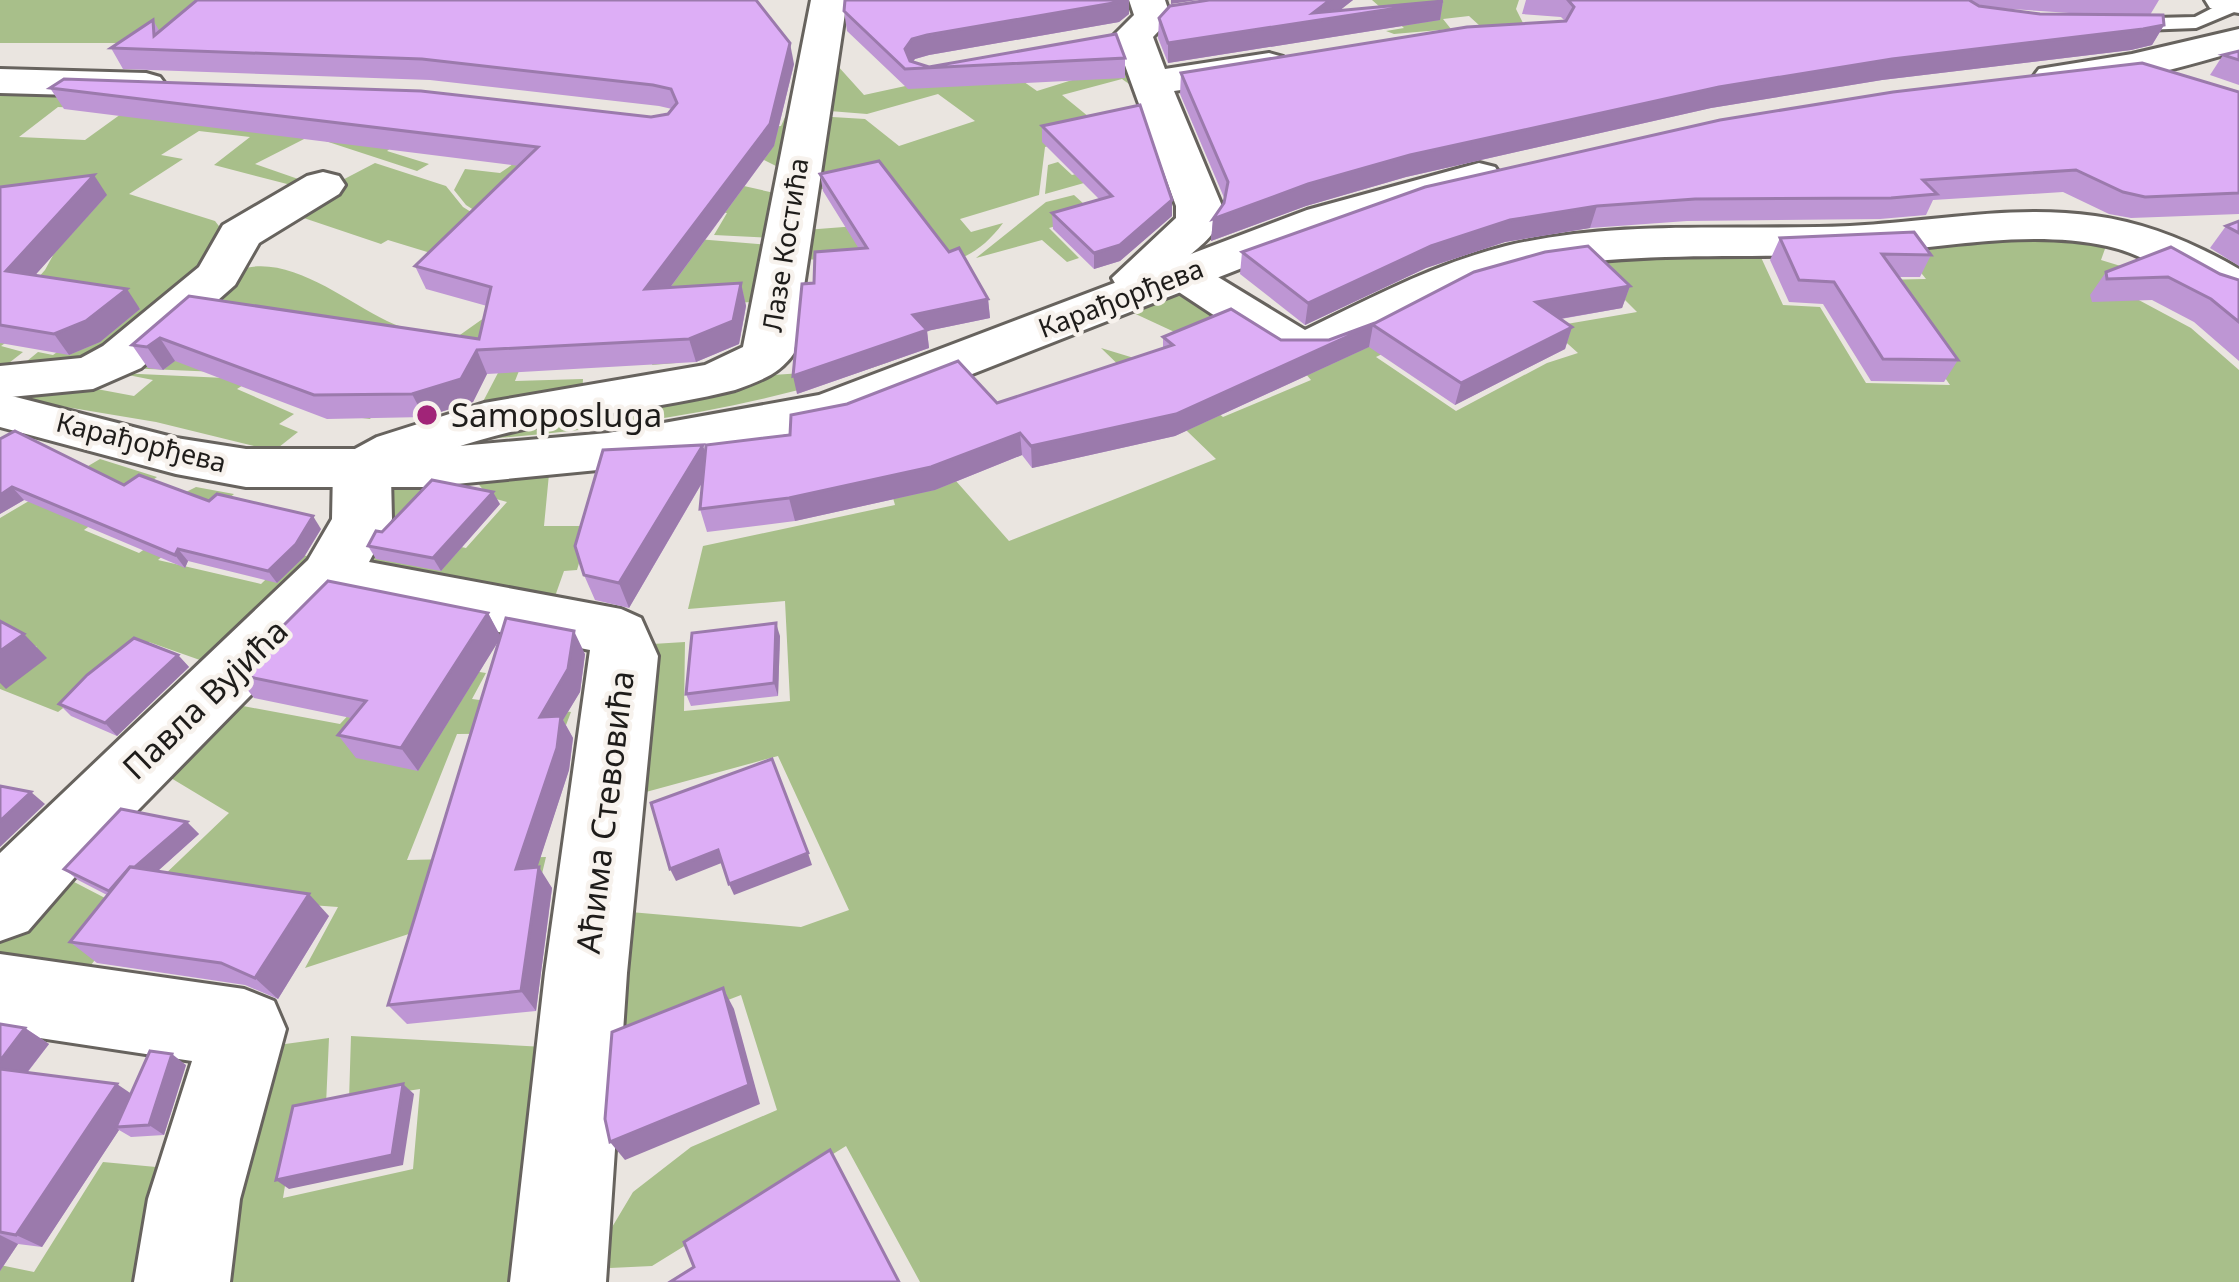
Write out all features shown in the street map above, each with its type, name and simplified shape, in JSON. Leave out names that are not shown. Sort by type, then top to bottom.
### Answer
[{"type":"street","name":"Лазе Костића","points":[[362,469],[384,454],[435,435],[716,379],[752,366],[768,353],[829,0]]},
{"type":"street","points":[[1996,84],[2132,66],[2234,11]]},
{"type":"street","points":[[1141,22],[1154,82],[1199,206],[1198,222],[1147,263],[1136,278],[1162,283],[1297,347],[1312,346],[1456,276],[1510,260],[1642,242],[1852,239],[2069,227],[2149,244],[2239,291]]},
{"type":"street","points":[[1154,82],[1315,56]]},
{"type":"street","points":[[2132,66],[2194,87]]},
{"type":"street","points":[[0,81],[188,87]]},
{"type":"street","name":"Карађорђева","points":[[0,410],[176,456],[246,469],[425,468],[608,451],[800,418],[898,386],[1323,220],[1532,164]]},
{"type":"street","points":[[0,382],[93,374],[122,357],[218,275],[240,235],[323,185]]},
{"type":"street","name":"Павла Вујића","points":[[0,906],[67,832],[330,576],[362,519],[362,469]]},
{"type":"street","name":"Аћима Стевовића","points":[[330,576],[476,607],[598,626],[618,635],[625,656],[586,973],[558,1282]]},
{"type":"street","points":[[0,993],[244,1029],[194,1199],[182,1282]]},
{"type":"lane","points":[[2102,24],[2191,22],[2234,11]]},
{"type":"green space","points":[[0,0],[635,0],[155,43],[0,43]]},
{"type":"green space","points":[[1372,0],[1519,0],[1516,9],[1523,23],[1480,26],[1469,16],[1443,19],[1451,29],[1394,34],[1386,31],[1404,28]]},
{"type":"green space","points":[[1121,43],[1143,94],[1122,79],[1062,95],[1148,165],[1045,194],[1048,165],[1058,162],[1072,175],[1131,160],[1102,132],[1045,147],[1039,195],[960,219],[971,232],[1003,223],[960,259],[910,267],[802,260],[805,230],[857,226],[883,176],[808,192],[816,116],[865,119],[899,146],[975,121],[938,94],[867,114],[817,110],[836,64],[864,95],[933,80],[1010,72],[1037,91],[1085,76]]},
{"type":"green space","points":[[0,86],[82,94],[124,110],[58,107],[19,137],[85,140],[121,114],[420,124],[387,151],[429,164],[417,171],[310,136],[255,164],[301,180],[291,185],[214,165],[250,137],[199,131],[161,155],[183,159],[129,194],[215,221],[222,230],[219,253],[108,355],[15,371],[38,352],[53,355],[86,331],[107,333],[140,308],[73,295],[1,346],[23,352],[0,370],[0,312],[8,312],[45,270],[63,237],[0,237]]},
{"type":"green space","points":[[794,116],[780,168],[754,155],[735,184],[779,194],[773,238],[714,235],[727,213],[634,205],[612,232],[770,245],[762,301],[690,307],[676,363],[652,365],[664,320],[544,307],[515,381],[583,379],[582,398],[476,415],[499,371],[405,371],[370,419],[322,413],[313,340],[237,389],[294,414],[279,424],[298,432],[274,451],[156,422],[0,396],[86,387],[134,396],[153,380],[118,373],[225,378],[305,327],[239,303],[162,352],[218,372],[125,368],[238,270],[257,266],[295,273],[387,321],[450,342],[559,265],[466,205],[454,190],[465,169],[500,173],[544,143],[781,126],[785,117]]},
{"type":"green space","points":[[375,163],[446,186],[463,207],[487,222],[447,258],[388,240],[381,244],[283,211]]},
{"type":"green space","points":[[1074,195],[1096,215],[1049,228],[1079,258],[1067,262],[1042,240],[976,258],[1046,202]]},
{"type":"green space","points":[[2008,237],[2106,246],[2101,260],[2137,271],[2107,283],[2191,328],[2239,370],[2239,1282],[920,1282],[846,1146],[652,1266],[610,1268],[602,1244],[633,1192],[691,1147],[777,1110],[741,995],[608,1046],[619,911],[801,927],[849,910],[778,756],[624,798],[636,645],[685,642],[684,711],[790,701],[785,601],[688,609],[703,546],[895,505],[877,442],[911,430],[1009,541],[1216,459],[1101,348],[1157,365],[1223,417],[1311,380],[1299,366],[1446,323],[1376,357],[1456,411],[1547,363],[1578,353],[1549,327],[1637,312],[1583,258],[1759,253],[1783,305],[1820,307],[1866,383],[1950,385],[1877,280],[1926,279],[1898,244]]},
{"type":"green space","points":[[1180,293],[1236,324],[1196,342],[1127,310]]},
{"type":"green space","points":[[905,356],[798,390],[688,414],[465,441],[760,376],[846,370]]},
{"type":"green space","points":[[100,459],[157,477],[84,530],[139,553],[206,506],[182,494],[196,487],[234,494],[158,560],[261,584],[293,553],[307,556],[301,570],[214,665],[149,642],[58,712],[0,689],[0,673],[37,647],[0,625],[0,518]]},
{"type":"green space","points":[[549,474],[544,526],[590,526],[577,570],[564,571],[553,602],[364,561],[375,485],[466,482],[475,496],[398,534],[466,548],[507,502],[489,497],[476,481]]},
{"type":"green space","points":[[341,594],[243,706],[340,724],[356,707],[473,671],[486,673],[472,699],[571,712],[563,733],[457,734],[407,860],[546,857],[540,882],[424,929],[305,968],[338,907],[283,903],[159,880],[229,813],[156,769]]},
{"type":"green space","points":[[51,870],[132,912],[74,987],[0,971],[0,926]]},
{"type":"green space","points":[[351,1036],[563,1048],[538,1282],[198,1282],[256,1048],[329,1038],[326,1105],[297,1112],[283,1198],[413,1169],[420,1089],[349,1100]]},
{"type":"green space","points":[[103,1162],[188,1170],[162,1282],[0,1282],[0,1265],[34,1272]]},
{"type":"building","points":[[197,0],[756,0],[790,43],[770,124],[645,289],[741,283],[733,321],[689,339],[477,350],[461,379],[412,394],[314,395],[160,338],[147,347],[132,345],[189,296],[479,339],[491,287],[415,266],[538,147],[50,88],[64,79],[421,91],[651,117],[668,114],[677,103],[671,89],[653,85],[422,59],[111,48],[153,20],[154,36]]},
{"type":"building","points":[[845,0],[1122,0],[927,35],[912,39],[905,49],[910,61],[929,67],[1116,34],[1125,58],[905,69],[844,11]]},
{"type":"building","points":[[1209,0],[1330,0],[1313,13],[1443,1],[1168,43],[1159,18],[1170,6]]},
{"type":"building","points":[[1568,0],[1969,0],[1979,6],[2040,14],[2163,15],[2164,25],[1892,59],[1719,87],[1410,155],[1308,184],[1213,219],[1224,203],[1228,182],[1181,73],[1467,27],[1566,21],[1574,7]]},
{"type":"building","points":[[2142,63],[2239,92],[2239,193],[2145,197],[2076,170],[1923,180],[1937,194],[1891,198],[1695,199],[1597,206],[1510,220],[1431,246],[1308,303],[1242,252],[1425,187],[1720,120],[1893,92]]},
{"type":"building","points":[[1140,105],[1172,200],[1120,245],[1094,253],[1052,213],[1112,196],[1042,126]]},
{"type":"building","points":[[879,161],[949,252],[959,248],[988,299],[913,315],[927,330],[793,376],[802,284],[814,283],[815,252],[867,248],[820,174]]},
{"type":"building","points":[[94,175],[6,271],[127,289],[86,321],[54,334],[0,325],[0,187]]},
{"type":"building","points":[[1914,232],[1931,255],[1882,254],[1958,360],[1883,359],[1834,282],[1799,280],[1780,238]]},
{"type":"building","points":[[1588,246],[1630,286],[1536,302],[1572,327],[1461,383],[1373,325],[1176,414],[1031,446],[1020,433],[931,467],[789,498],[700,509],[706,445],[790,435],[791,415],[847,404],[958,361],[997,403],[1173,345],[1163,337],[1231,309],[1281,340],[1329,340],[1375,323],[1474,272],[1545,252]]},
{"type":"building","points":[[2171,247],[2239,280],[2239,322],[2211,299],[2168,277],[2107,279],[2106,272]]},
{"type":"building","points":[[15,431],[124,485],[139,475],[209,501],[217,494],[313,516],[296,544],[268,571],[178,549],[175,555],[12,487],[0,495],[0,439]]},
{"type":"building","points":[[703,445],[619,583],[584,575],[575,546],[603,450]]},
{"type":"building","points":[[432,480],[493,492],[433,558],[368,546],[376,531],[382,532]]},
{"type":"building","points":[[328,581],[488,613],[401,748],[338,735],[366,701],[235,674]]},
{"type":"building","points":[[506,618],[574,631],[568,669],[540,717],[561,716],[557,748],[516,869],[539,867],[521,991],[388,1005]]},
{"type":"building","points":[[0,621],[24,634],[0,651]]},
{"type":"building","points":[[776,623],[774,683],[686,694],[692,633]]},
{"type":"building","points":[[134,638],[178,655],[105,723],[59,704],[87,675]]},
{"type":"building","points":[[772,759],[808,853],[729,884],[718,850],[670,869],[651,803]]},
{"type":"building","points":[[0,786],[31,792],[0,821]]},
{"type":"building","points":[[121,809],[187,822],[130,867],[109,891],[64,869]]},
{"type":"building","points":[[130,867],[309,894],[255,978],[221,963],[70,942]]},
{"type":"building","points":[[723,988],[749,1085],[610,1142],[605,1119],[612,1032]]},
{"type":"building","points":[[0,1024],[25,1028],[0,1061]]},
{"type":"building","points":[[150,1051],[172,1054],[149,1125],[116,1127]]},
{"type":"building","points":[[0,1069],[117,1084],[16,1235],[0,1232]]},
{"type":"building","points":[[403,1084],[392,1155],[276,1180],[293,1106]]},
{"type":"building","points":[[830,1150],[899,1282],[670,1282],[694,1267],[684,1242]]},
{"type":"place","name":"Samoposluga","points":[[427,415]]}]
